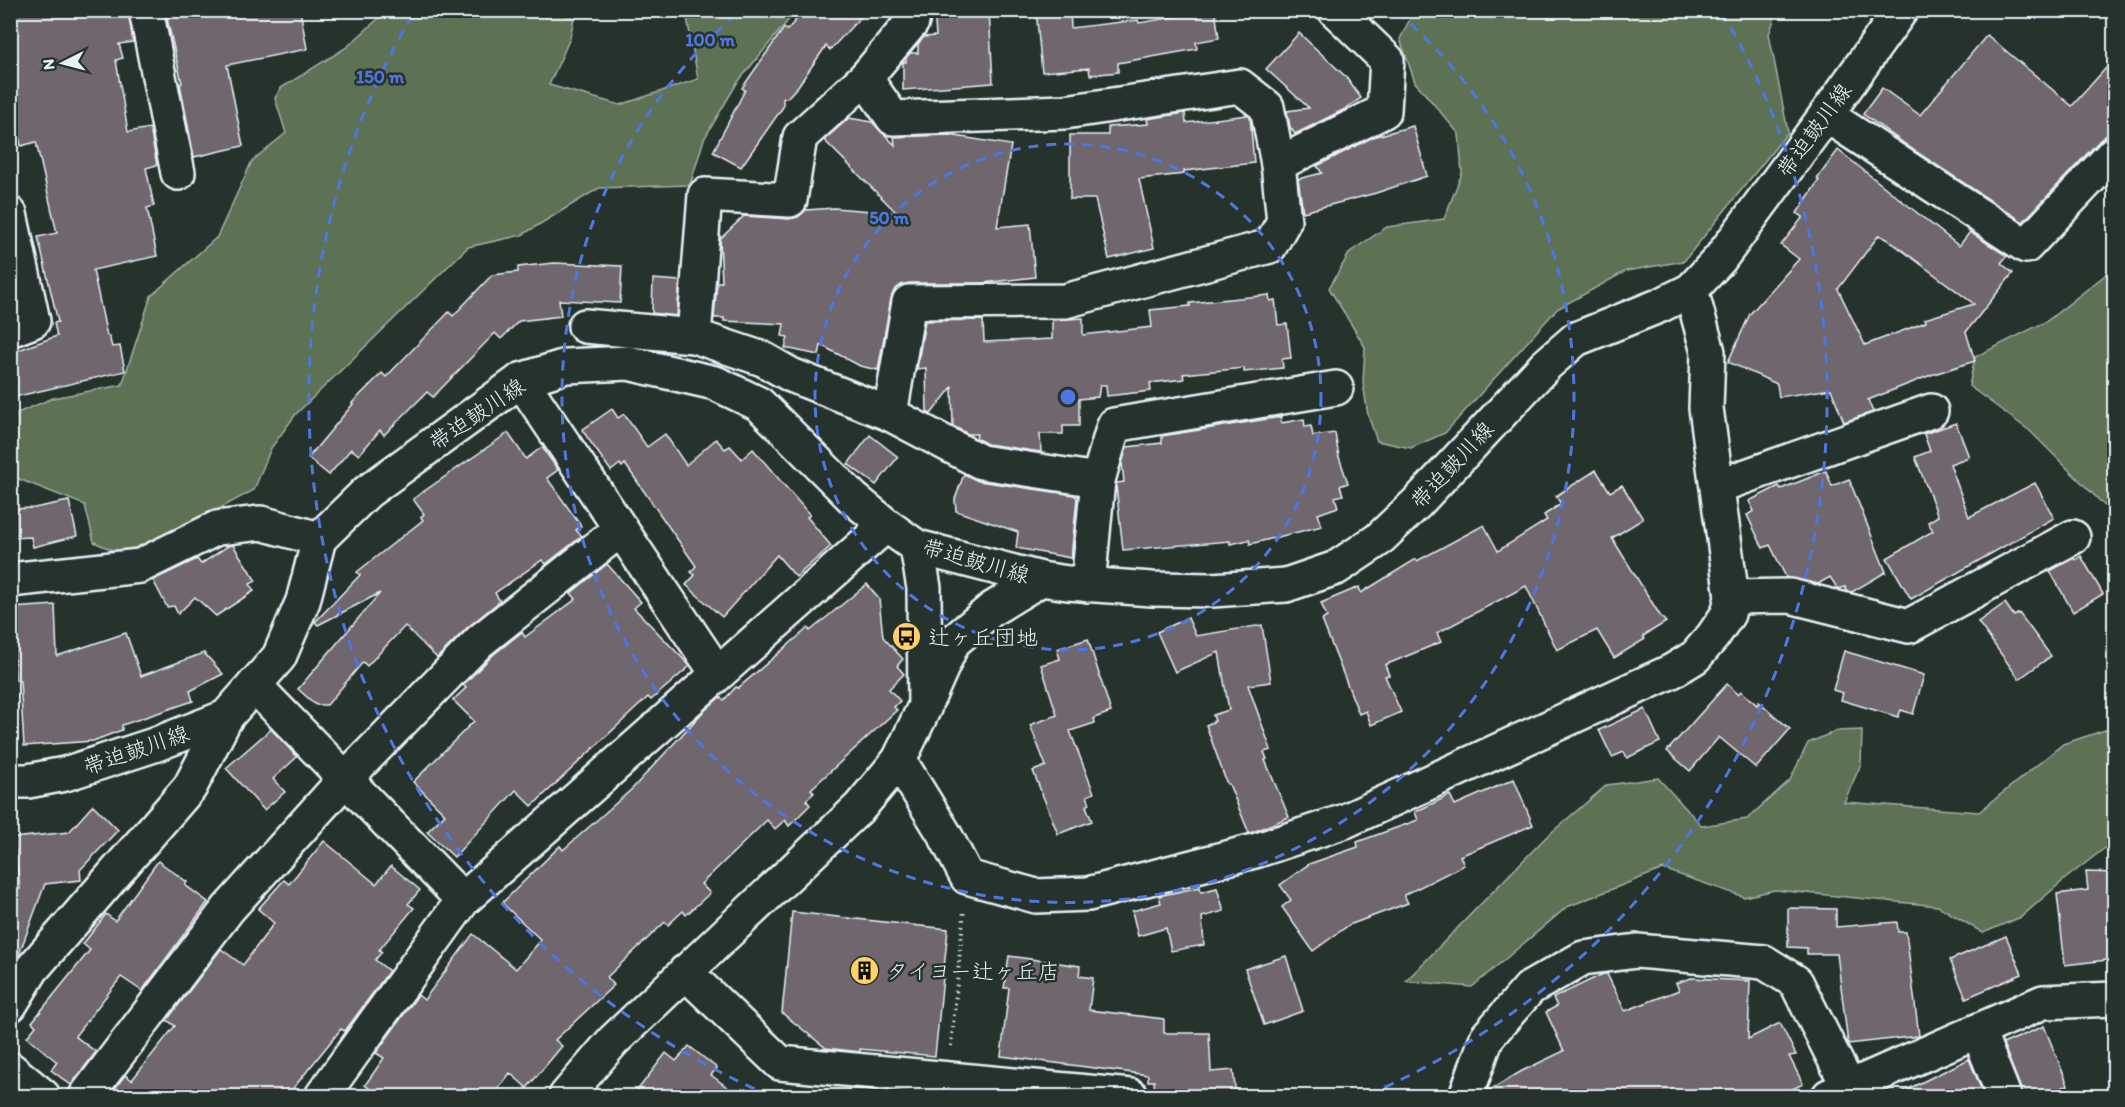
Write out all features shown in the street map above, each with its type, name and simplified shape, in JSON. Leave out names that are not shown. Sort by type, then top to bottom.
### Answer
[{"type":"street","points":[[146,10],[178,172]]},
{"type":"street","points":[[694,336],[705,195],[789,200],[800,137],[865,78],[912,22],[914,10]]},
{"type":"street","points":[[1278,164],[1384,111],[1387,60],[1335,10]]},
{"type":"street","name":"帯迫皷川線","points":[[10,781],[27,781],[65,774],[154,745],[226,717],[279,657],[303,601],[319,539],[367,492],[521,380],[566,366],[628,363],[715,383],[759,404],[854,498],[917,547],[1041,579],[1152,590],[1212,590],[1286,585],[1336,568],[1378,540],[1417,503],[1546,365],[1576,339],[1661,305],[1691,290],[1720,259],[1901,10]]},
{"type":"street","points":[[865,78],[892,118],[1065,112],[1240,86],[1267,107],[1278,164],[1284,221],[1270,246],[1065,301],[909,302],[890,414]]},
{"type":"street","points":[[1826,115],[2026,246],[2115,153]]},
{"type":"street","points":[[10,214],[33,321],[10,330]]},
{"type":"street","points":[[899,760],[945,835],[967,877],[1036,896],[1088,894],[1258,850],[1345,821],[1672,671],[1695,657],[1713,636],[1728,614],[1732,597],[1706,408],[1708,352],[1691,290]]},
{"type":"street","points":[[585,326],[694,336],[763,359],[791,375],[890,414],[981,462],[1098,480]]},
{"type":"street","points":[[521,380],[717,673]]},
{"type":"street","points":[[1088,585],[1098,480],[1114,425],[1336,388]]},
{"type":"street","points":[[1718,486],[1931,411]]},
{"type":"street","points":[[10,580],[140,566],[217,528],[261,523],[319,539]]},
{"type":"street","points":[[322,1096],[463,900],[886,525]]},
{"type":"street","points":[[86,1096],[228,909],[346,778],[480,641],[621,529]]},
{"type":"street","points":[[1732,597],[1790,596],[1909,626],[2073,537]]},
{"type":"street","points":[[917,547],[924,588],[925,706]]},
{"type":"street","points":[[566,1096],[613,1041],[860,807],[899,760],[953,642],[992,609],[1041,579]]},
{"type":"street","points":[[254,685],[463,900]]},
{"type":"street","points":[[10,1005],[32,969],[190,787],[226,717]]},
{"type":"street","points":[[1466,1096],[1487,1037],[1530,988],[1583,958],[1637,951],[1764,962],[1796,982],[1839,1092],[2043,1002],[2115,999]]},
{"type":"street","points":[[685,972],[780,1064],[1131,1096]]},
{"type":"street","points":[[1978,1031],[2004,1096]]},
{"type":"street","points":[[10,1069],[44,1096]]},
{"type":"path","points":[[948,1079],[967,877]]},
{"type":"green space","points":[[692,10],[783,11],[791,17],[737,83],[704,139],[690,185],[599,188],[522,235],[468,247],[296,414],[271,448],[254,490],[161,540],[119,553],[94,542],[85,505],[19,479],[11,471],[10,416],[53,398],[122,385],[151,296],[217,237],[252,161],[286,133],[275,98],[281,88],[347,47],[380,17],[378,11],[555,11],[574,18],[570,38],[549,85],[620,105],[698,79],[686,12]]},
{"type":"green space","points":[[1414,11],[1777,11],[1769,34],[1788,132],[1684,261],[1626,271],[1557,309],[1445,433],[1411,448],[1377,441],[1368,415],[1363,383],[1365,347],[1329,288],[1350,252],[1387,227],[1444,219],[1462,173],[1459,134],[1415,82],[1400,39]]},
{"type":"green space","points":[[2114,268],[2114,515],[2030,431],[1969,386],[1975,357],[2047,321]]},
{"type":"green space","points":[[2114,727],[2114,841],[2021,917],[1983,933],[1938,906],[1775,890],[1744,897],[1663,869],[1567,907],[1472,987],[1406,981],[1545,838],[1607,785],[1658,778],[1702,826],[1747,819],[1790,780],[1808,743],[1836,731],[1862,730],[1861,764],[1844,802],[1979,812],[2063,744]]},
{"type":"building","points":[[36,10],[128,10],[133,42],[119,44],[123,58],[116,60],[128,132],[150,128],[157,165],[146,168],[154,206],[147,208],[157,256],[93,270],[107,336],[109,336],[112,347],[120,346],[125,371],[10,398],[10,353],[57,336],[54,323],[58,322],[38,237],[57,233],[36,142],[21,146],[18,131],[10,133],[10,16]]},
{"type":"building","points":[[165,10],[300,10],[307,49],[227,65],[243,146],[194,157],[180,84],[182,83]]},
{"type":"building","points":[[805,10],[867,10],[830,50],[826,46],[798,86],[787,98],[783,98],[783,107],[741,167],[713,152],[745,90],[742,88],[784,28],[787,30]]},
{"type":"building","points":[[934,10],[989,10],[993,83],[903,90],[903,62],[906,62],[910,53],[918,53],[918,44],[924,37],[936,36]]},
{"type":"building","points":[[1036,10],[1070,10],[1071,28],[1138,20],[1139,23],[1215,10],[1219,38],[1196,42],[1197,49],[1118,63],[1118,72],[1090,75],[1089,68],[1042,72]]},
{"type":"building","points":[[1299,33],[1345,76],[1361,98],[1343,110],[1295,134],[1290,127],[1287,111],[1309,108],[1266,69]]},
{"type":"building","points":[[1987,35],[2072,106],[2115,58],[2115,129],[2100,140],[2023,222],[1863,114],[1882,88],[1920,115]]},
{"type":"building","points":[[1185,113],[1186,123],[1247,115],[1250,117],[1254,163],[1139,179],[1154,248],[1109,259],[1095,199],[1070,199],[1070,135],[1108,135],[1108,127],[1148,124],[1147,119]]},
{"type":"building","points":[[849,118],[872,122],[895,145],[894,137],[949,135],[1011,145],[997,227],[1030,224],[1035,277],[982,283],[909,283],[901,285],[894,291],[878,370],[860,366],[821,345],[819,355],[785,348],[788,337],[782,336],[784,324],[724,321],[724,318],[714,318],[717,282],[722,282],[720,239],[744,216],[789,219],[798,217],[806,210],[834,208],[897,213],[824,140]]},
{"type":"building","points":[[1413,126],[1427,176],[1376,193],[1303,212],[1298,179],[1322,173],[1317,166],[1373,137]]},
{"type":"building","points":[[1838,150],[1959,246],[1970,232],[2007,256],[2001,263],[2013,273],[1966,332],[1975,361],[1931,375],[1868,400],[1873,412],[1844,422],[1831,389],[1779,397],[1777,384],[1728,362],[1750,314],[1799,259],[1781,245],[1803,217],[1797,213],[1819,180],[1817,179]],"holes":[[[1879,235],[1974,304],[1925,319],[1926,322],[1865,345],[1838,289]]]},
{"type":"building","points":[[554,263],[622,266],[620,303],[559,300],[561,316],[519,321],[501,339],[495,333],[433,397],[427,392],[384,435],[380,430],[359,455],[351,449],[329,475],[308,458],[352,403],[382,373],[386,377],[449,312],[453,316],[492,275],[518,272],[518,267]]},
{"type":"building","points":[[653,279],[680,281],[677,316],[652,313]]},
{"type":"building","points":[[1269,295],[1270,301],[1275,300],[1278,325],[1287,324],[1291,358],[1282,359],[1283,368],[1244,372],[1244,368],[1183,374],[1184,379],[1150,383],[1151,391],[1107,396],[1106,385],[1100,385],[1098,397],[1079,399],[1079,426],[1063,426],[1063,434],[1040,434],[1041,452],[987,444],[976,438],[977,434],[968,434],[953,426],[952,387],[931,414],[927,412],[926,368],[917,369],[925,321],[983,320],[984,342],[1052,339],[1052,320],[1083,318],[1083,335],[1152,327],[1150,310],[1190,306],[1190,303]]},
{"type":"building","points":[[612,409],[618,418],[624,414],[647,447],[665,434],[686,465],[716,439],[725,449],[730,446],[742,459],[753,449],[810,515],[807,517],[831,546],[796,577],[777,555],[722,617],[686,585],[695,575],[691,572],[696,566],[625,464],[622,467],[620,464],[611,471],[582,430]]},
{"type":"building","points":[[1281,417],[1281,423],[1304,419],[1305,427],[1311,426],[1313,436],[1335,433],[1339,457],[1348,483],[1340,486],[1343,495],[1335,497],[1338,507],[1318,514],[1322,526],[1250,544],[1249,540],[1230,544],[1230,541],[1123,550],[1116,486],[1117,483],[1124,482],[1122,463],[1127,447],[1162,443],[1162,436]]},
{"type":"building","points":[[1956,423],[1969,457],[1950,464],[1969,517],[2035,483],[2054,518],[1911,599],[1887,558],[1933,531],[1928,522],[1938,516],[1915,457],[1930,451],[1924,434]]},
{"type":"building","points":[[508,433],[526,459],[542,447],[558,470],[547,478],[581,526],[576,530],[582,536],[546,564],[542,560],[495,593],[500,601],[467,628],[437,658],[405,626],[367,666],[363,662],[327,705],[316,705],[298,689],[380,593],[318,625],[315,622],[360,575],[357,572],[423,520],[421,517],[424,514],[413,499]]},
{"type":"building","points":[[870,435],[898,457],[876,485],[848,464]]},
{"type":"building","points":[[1596,470],[1610,492],[1622,485],[1643,519],[1612,538],[1666,622],[1643,636],[1645,639],[1614,658],[1597,630],[1557,650],[1526,586],[1437,633],[1441,642],[1385,665],[1389,675],[1385,676],[1401,712],[1371,725],[1366,711],[1359,714],[1322,620],[1327,617],[1321,603],[1359,587],[1361,593],[1416,559],[1417,561],[1484,525],[1498,551],[1547,520],[1544,515],[1561,504],[1556,496]]},
{"type":"building","points":[[1826,471],[1832,486],[1849,479],[1886,572],[1852,592],[1847,591],[1845,587],[1838,589],[1830,577],[1818,584],[1786,577],[1770,545],[1763,548],[1747,515],[1754,511],[1749,501],[1779,486],[1781,489]]},
{"type":"building","points":[[964,474],[978,481],[1074,495],[1077,498],[1071,558],[1016,548],[1018,532],[956,511],[955,499]]},
{"type":"building","points":[[69,501],[77,536],[33,547],[31,537],[10,538],[10,509],[34,508]]},
{"type":"building","points":[[233,545],[256,581],[250,584],[254,591],[216,616],[195,597],[178,614],[174,606],[167,607],[153,580],[197,559],[201,564]]},
{"type":"building","points":[[2081,556],[2103,594],[2073,612],[2050,571]]},
{"type":"building","points":[[607,564],[641,602],[634,608],[690,666],[651,700],[648,697],[532,806],[516,790],[454,857],[427,832],[445,814],[413,782],[474,721],[453,700],[466,688],[463,685],[493,655],[522,632],[525,637],[576,599],[571,593]]},
{"type":"building","points":[[867,584],[879,599],[883,637],[903,659],[897,666],[904,674],[889,689],[900,701],[894,707],[897,710],[811,789],[814,793],[806,800],[810,805],[789,826],[785,820],[775,829],[767,820],[701,884],[710,893],[686,915],[683,911],[668,925],[665,922],[607,977],[614,985],[555,1040],[562,1046],[527,1088],[510,1073],[493,1096],[380,1096],[365,1085],[384,1058],[376,1053],[418,995],[424,1000],[473,934],[516,969],[541,940],[502,903],[560,846],[563,850],[632,789],[702,713],[720,697],[724,700],[736,687],[738,688],[808,628],[810,631]]},
{"type":"building","points":[[2005,603],[2014,616],[2019,613],[2051,656],[2019,679],[1978,622]]},
{"type":"building","points":[[55,605],[57,656],[126,633],[141,676],[204,653],[223,674],[190,691],[193,701],[122,725],[122,730],[93,741],[24,746],[20,680],[15,680],[12,608]]},
{"type":"building","points":[[1188,618],[1196,636],[1262,625],[1271,682],[1248,685],[1271,750],[1264,752],[1267,759],[1265,760],[1289,817],[1253,832],[1249,833],[1229,784],[1227,784],[1206,725],[1215,721],[1213,715],[1229,710],[1219,652],[1175,672],[1157,632]]},
{"type":"building","points":[[1088,639],[1111,712],[1094,718],[1095,723],[1070,731],[1094,793],[1087,796],[1090,804],[1086,806],[1092,821],[1058,834],[1033,771],[1046,766],[1030,725],[1057,715],[1041,665],[1060,659],[1057,649]]},
{"type":"building","points":[[1844,651],[1924,675],[1913,714],[1901,710],[1898,717],[1841,700],[1843,693],[1833,690]]},
{"type":"building","points":[[1727,684],[1738,694],[1741,691],[1757,705],[1759,702],[1790,729],[1756,768],[1719,737],[1690,771],[1667,751]]},
{"type":"building","points":[[1645,709],[1660,742],[1627,758],[1624,752],[1612,757],[1599,730]]},
{"type":"building","points":[[271,729],[297,757],[273,779],[285,792],[264,810],[226,768]]},
{"type":"building","points":[[1514,779],[1533,825],[1460,856],[1464,865],[1404,895],[1408,903],[1349,925],[1313,951],[1282,907],[1291,900],[1280,885],[1309,864],[1358,847],[1357,842],[1418,820],[1415,812],[1450,795],[1455,805]]},
{"type":"building","points":[[93,805],[118,830],[80,870],[81,880],[45,884],[18,957],[10,967],[10,886],[20,889],[14,838],[69,832]]},
{"type":"building","points":[[324,841],[376,884],[391,866],[420,890],[408,904],[414,908],[379,950],[382,952],[375,960],[389,971],[345,1031],[341,1029],[287,1096],[109,1096],[125,1075],[132,1080],[175,1026],[167,1020],[221,949],[243,965],[274,923],[258,909],[284,880],[289,884]]},
{"type":"building","points":[[158,861],[187,882],[185,885],[208,902],[142,991],[121,977],[75,1036],[96,1052],[71,1085],[51,1070],[57,1062],[27,1037],[36,1026],[32,1022],[90,950],[83,944],[106,914],[115,921]]},
{"type":"building","points":[[2086,872],[2115,873],[2115,959],[2065,965],[2057,894],[2088,890]]},
{"type":"building","points":[[1200,887],[1201,892],[1217,888],[1224,911],[1202,917],[1204,945],[1171,951],[1166,928],[1138,936],[1132,911],[1161,903],[1159,896]]},
{"type":"building","points":[[1788,908],[1836,909],[1836,927],[1897,922],[1898,932],[1906,932],[1919,1036],[1848,1044],[1837,954],[1807,954],[1807,948],[1788,947]]},
{"type":"building","name":"タイヨー辻ヶ丘店","points":[[792,912],[948,929],[935,1056],[826,1048],[782,1013]]},
{"type":"building","points":[[2006,936],[2022,974],[1966,998],[1950,960]]},
{"type":"building","points":[[1009,956],[1080,966],[1079,976],[1093,978],[1089,1010],[1164,1019],[1164,1033],[1209,1033],[1211,1072],[1233,1070],[1236,1096],[1155,1096],[1154,1081],[1148,1081],[1148,1075],[1001,1056],[1009,988],[1004,988]]},
{"type":"building","points":[[1286,956],[1303,1011],[1264,1025],[1245,969]]},
{"type":"building","points":[[1607,974],[1625,1011],[1679,990],[1676,983],[1691,978],[1750,981],[1748,1039],[1780,1023],[1796,1055],[1789,1056],[1803,1084],[1778,1096],[1486,1096],[1488,1091],[1522,1071],[1564,1051],[1546,1012],[1557,1006],[1553,998]]},
{"type":"building","points":[[2044,1026],[2068,1085],[2042,1096],[2022,1096],[2003,1044]]},
{"type":"building","points":[[689,1046],[717,1068],[711,1075],[739,1096],[633,1096],[666,1053],[676,1061]]},
{"type":"building","points":[[1969,1059],[1984,1096],[1894,1096],[1967,1060]]},
{"type":"place","name":"辻ヶ丘団地","points":[[907,637]]},
{"type":"place","name":"タイヨー辻ヶ丘店","points":[[865,971]]}]
